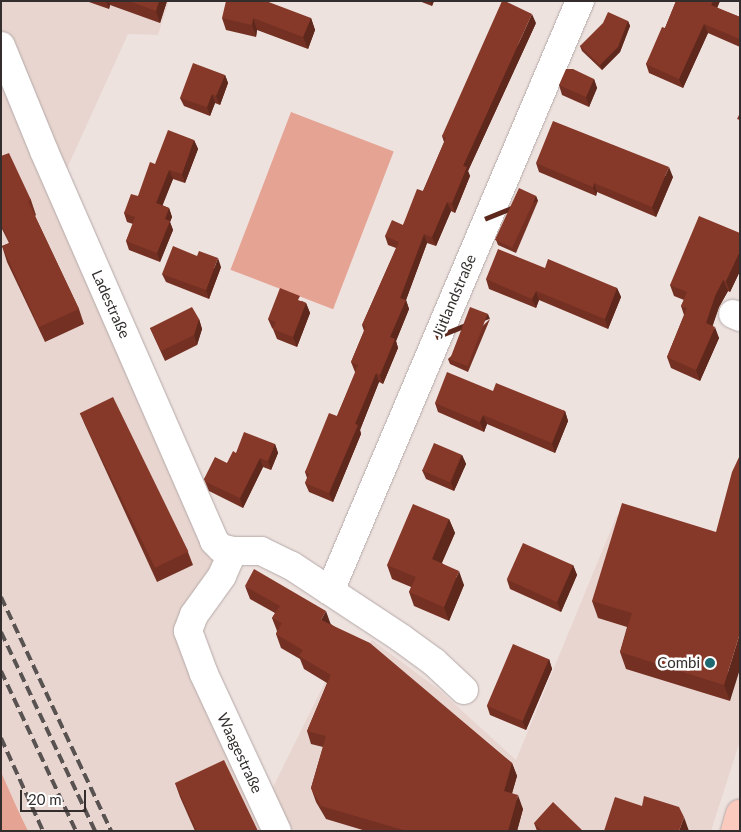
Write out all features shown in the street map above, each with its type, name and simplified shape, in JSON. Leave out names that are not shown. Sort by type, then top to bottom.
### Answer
[{"type":"main road","points":[[734,831],[740,814]]},
{"type":"street","name":"Jütlandstraße","points":[[330,591],[580,1]]},
{"type":"street","name":"Ladestraße","points":[[1,46],[44,150],[214,542],[220,548],[232,551]]},
{"type":"street","points":[[232,551],[252,551],[270,554],[330,591],[434,662],[464,690]]},
{"type":"street","name":"Waagestraße","points":[[232,551],[222,576],[190,623],[188,631],[204,674],[277,831]]},
{"type":"shaded area","points":[[1,1],[169,1],[158,35],[128,34],[64,175],[236,578],[204,626],[204,640],[271,791],[336,660],[355,671],[372,640],[437,688],[516,760],[617,515],[740,552],[740,741],[711,831],[28,831],[1,772]]},
{"type":"shaded area","points":[[291,112],[394,151],[333,309],[230,270]]},
{"type":"shaded area","points":[[1,772],[18,810],[28,831],[1,831]]},
{"type":"building","points":[[129,1],[159,1],[156,11]]},
{"type":"building","points":[[226,1],[266,1],[311,18],[303,37],[253,18],[252,25],[222,18]]},
{"type":"building","points":[[502,1],[532,14],[463,166],[467,167],[452,203],[447,202],[432,237],[424,234],[400,298],[406,300],[390,337],[395,339],[380,375],[376,373],[355,424],[358,425],[329,493],[305,483],[309,474],[305,472],[329,413],[337,416],[358,365],[351,362],[366,326],[362,325],[399,242],[385,236],[392,220],[403,225],[417,189],[423,191],[446,138],[442,136]]},
{"type":"building","points":[[676,1],[713,1],[711,5],[740,17],[740,39],[704,24],[679,79],[646,64],[662,27],[665,28]]},
{"type":"building","points":[[608,12],[628,21],[618,47],[600,65],[580,46],[603,23]]},
{"type":"building","points":[[193,63],[225,75],[216,96],[212,94],[207,107],[180,98]]},
{"type":"building","points":[[566,69],[573,69],[594,79],[586,97],[559,85]]},
{"type":"building","points":[[553,121],[669,167],[652,207],[594,183],[593,187],[536,163]]},
{"type":"building","points":[[168,130],[194,140],[182,174],[169,170],[156,203],[169,208],[165,219],[170,221],[157,253],[126,241],[135,217],[124,213],[131,194],[138,196],[150,162],[155,164]]},
{"type":"building","points":[[9,153],[31,200],[28,201],[79,309],[39,327],[2,246],[10,243],[1,224],[1,156]]},
{"type":"building","points":[[519,188],[536,196],[512,248],[495,240]]},
{"type":"building","points":[[699,216],[740,233],[740,251],[726,281],[723,280],[715,296],[706,323],[715,327],[696,370],[667,357],[687,308],[681,306],[687,292],[670,285]]},
{"type":"building","points":[[173,246],[197,256],[199,251],[218,258],[206,290],[162,274]]},
{"type":"building","points":[[498,249],[545,268],[548,259],[617,288],[605,319],[536,291],[532,299],[486,279]]},
{"type":"building","points":[[280,288],[300,296],[298,300],[306,303],[293,337],[273,329],[276,322],[268,319]]},
{"type":"building","points":[[192,307],[199,319],[194,335],[161,351],[150,328]]},
{"type":"building","points":[[470,307],[488,314],[468,366],[450,359]]},
{"type":"building","points":[[447,372],[493,391],[496,383],[565,411],[552,443],[483,415],[480,422],[435,403]]},
{"type":"building","points":[[113,397],[188,552],[155,568],[80,413]]},
{"type":"building","points":[[244,432],[275,444],[268,461],[260,458],[240,498],[206,482],[204,479],[215,457],[227,463],[233,451],[236,453]]},
{"type":"building","points":[[434,443],[462,455],[450,482],[422,471]]},
{"type":"building","points":[[740,455],[740,633],[724,685],[620,652],[632,613],[592,601],[622,503],[716,532],[732,472]]},
{"type":"building","points":[[413,504],[449,519],[432,559],[459,571],[444,607],[409,592],[416,577],[387,565]]},
{"type":"building","points":[[523,543],[573,565],[557,602],[507,580]]},
{"type":"building","points":[[254,569],[326,611],[321,620],[370,643],[512,763],[504,791],[518,795],[508,831],[407,831],[321,806],[311,788],[326,736],[307,731],[331,675],[299,656],[303,650],[276,634],[282,623],[272,618],[280,606],[245,586]]},
{"type":"building","points":[[513,644],[549,659],[523,721],[487,706]]},
{"type":"building","points":[[224,760],[258,831],[197,831],[175,783]]},
{"type":"building","points":[[644,796],[679,807],[684,817],[679,831],[604,831],[615,797],[642,806]]},
{"type":"building","points":[[553,802],[583,831],[542,831],[534,823]]},
{"type":"railway","points":[[1,597],[111,831]]},
{"type":"railway","points":[[1,632],[95,831]]},
{"type":"railway","points":[[1,671],[76,831]]},
{"type":"railway","points":[[1,738],[43,831]]},
{"type":"place","name":"Combi","points":[[710,663]]}]
